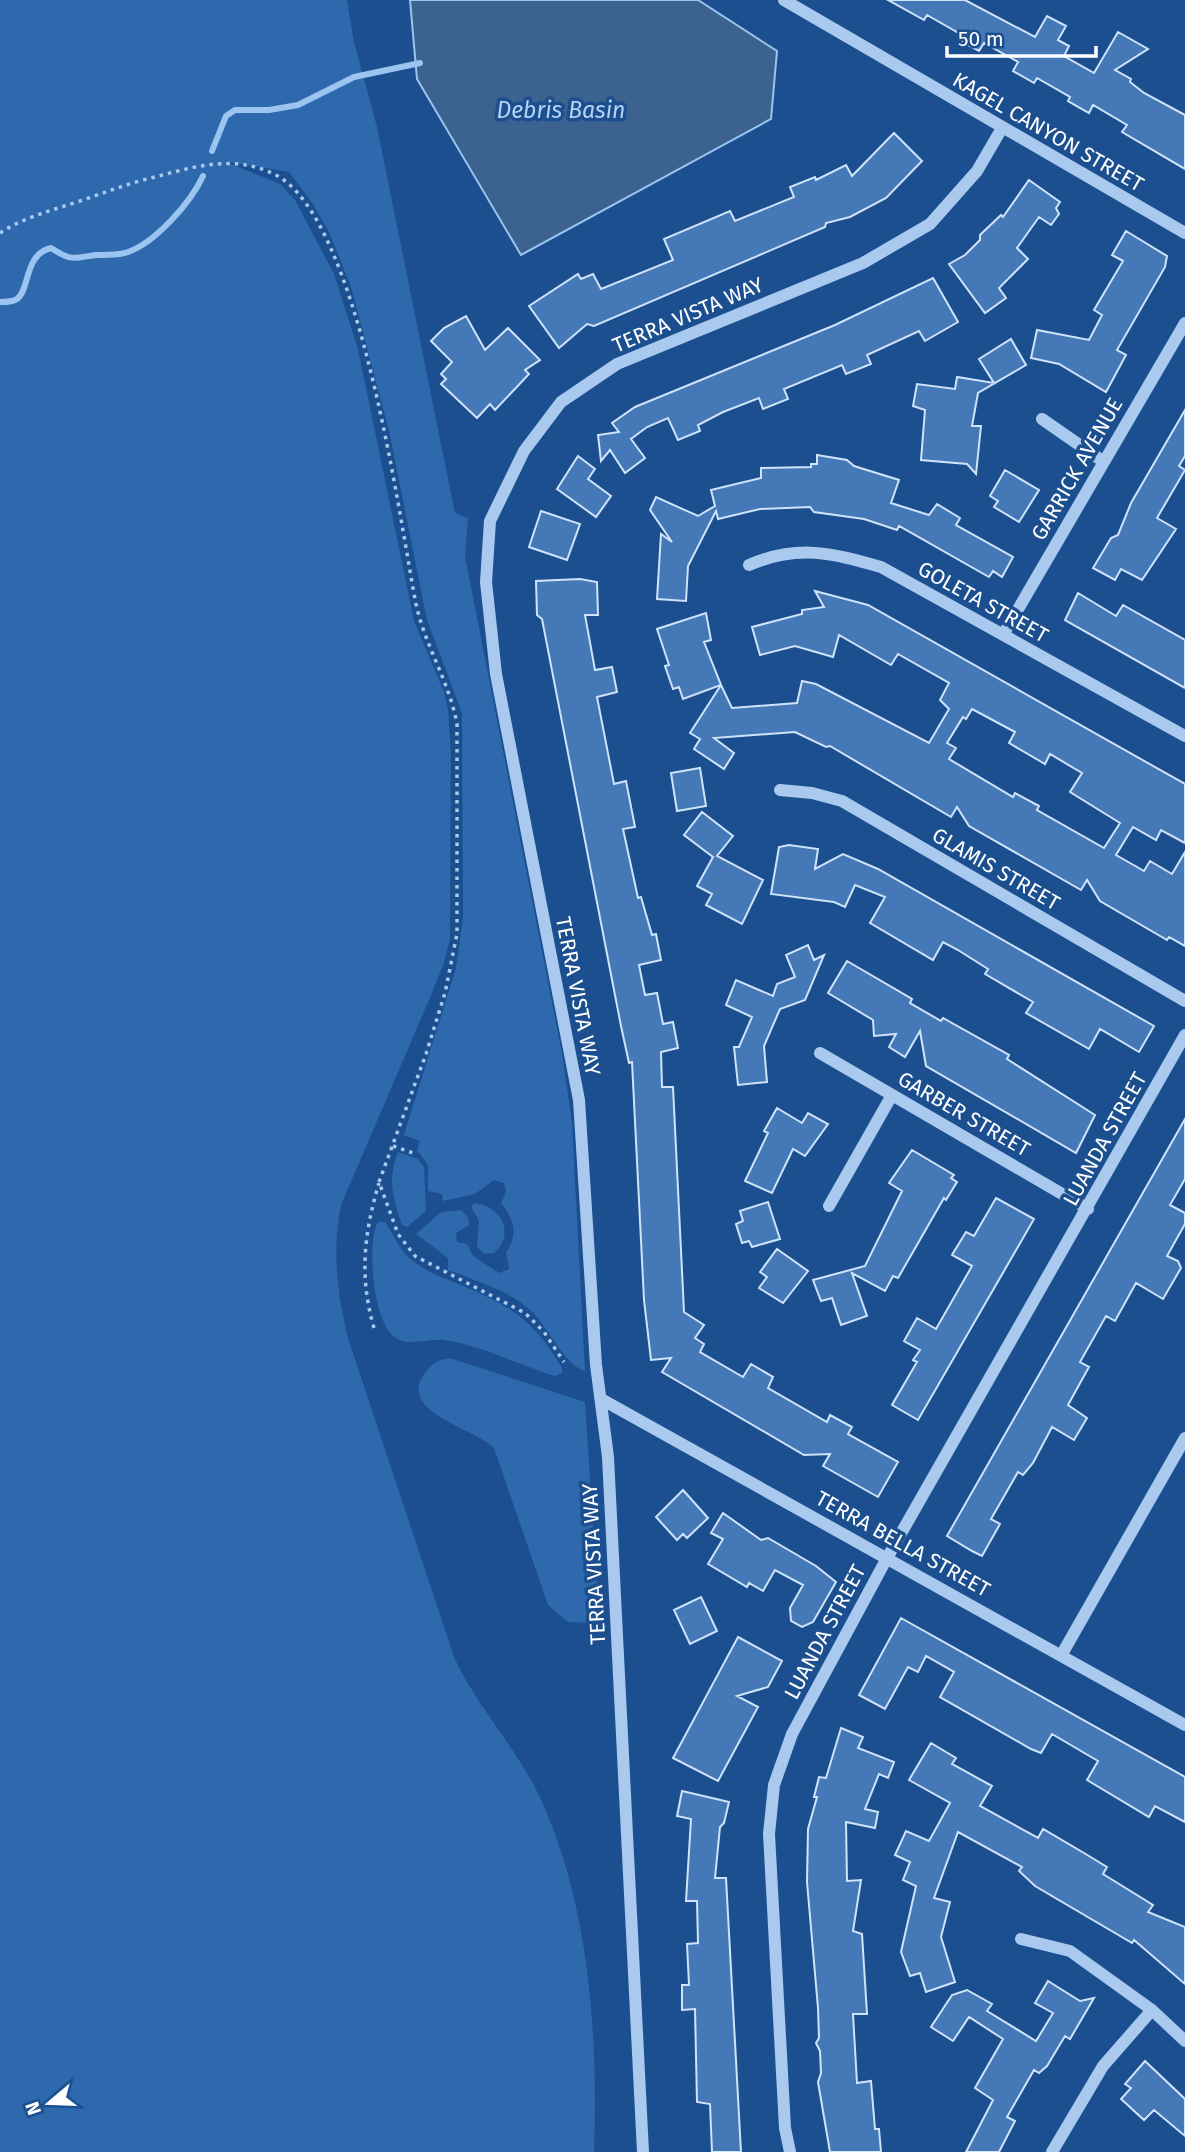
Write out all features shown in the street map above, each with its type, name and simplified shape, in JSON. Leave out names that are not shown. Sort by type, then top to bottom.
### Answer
[{"type":"street","name":"KAGEL CANYON STREET","points":[[784,0],[1185,233]]},
{"type":"street","name":"TERRA VISTA WAY","points":[[643,2152],[608,1457],[596,1365],[579,1100],[496,674],[486,582],[490,521],[524,451],[561,402],[617,364],[863,263],[930,224],[977,171],[1002,128]]},
{"type":"street","name":"GARRICK AVENUE","points":[[1003,635],[1185,323]]},
{"type":"street","points":[[1042,419],[1104,462]]},
{"type":"street","name":"GOLETA STREET","points":[[749,565],[777,553],[801,551],[843,556],[881,567],[1185,736]]},
{"type":"street","name":"GLAMIS STREET","points":[[780,790],[812,793],[842,802],[1185,1001]]},
{"type":"street","name":"LUANDA STREET","points":[[790,2152],[785,2128],[769,1834],[774,1785],[792,1734],[887,1558],[1185,1035]]},
{"type":"street","name":"GARBER STREET","points":[[820,1053],[1088,1209]]},
{"type":"street","points":[[829,1206],[892,1095]]},
{"type":"street","name":"TERRA BELLA STREET","points":[[601,1399],[1185,1724]]},
{"type":"street","points":[[1062,1654],[1185,1438]]},
{"type":"street","points":[[1021,1939],[1070,1951],[1152,2010],[1185,2041]]},
{"type":"street","points":[[1052,2152],[1102,2066],[1152,2010]]},
{"type":"path","points":[[0,233],[19,220],[114,188],[201,163],[221,162],[260,169],[284,181],[302,199],[326,239],[355,316],[374,393],[420,620],[450,691],[457,724],[457,934],[445,993],[426,1054],[379,1182],[364,1247],[366,1297],[374,1328]]},
{"type":"path","points":[[393,1146],[416,1154]]},
{"type":"path","points":[[379,1182],[398,1234],[415,1256],[525,1313],[544,1332],[564,1362]]},
{"type":"shaded area","points":[[0,0],[347,0],[354,42],[377,127],[455,513],[468,518],[465,556],[563,1059],[572,1123],[585,1371],[569,1360],[527,1307],[499,1290],[448,1270],[448,1258],[416,1234],[441,1212],[461,1210],[468,1217],[469,1225],[456,1233],[457,1242],[467,1244],[473,1256],[499,1273],[509,1269],[506,1252],[514,1233],[512,1221],[501,1203],[506,1192],[504,1183],[494,1180],[475,1194],[443,1201],[442,1194],[428,1191],[428,1165],[417,1150],[420,1141],[404,1135],[456,968],[463,916],[462,713],[427,620],[389,431],[351,287],[329,232],[313,204],[289,172],[224,161],[280,184],[295,200],[334,274],[358,349],[414,621],[444,692],[448,710],[451,755],[450,938],[444,963],[429,1000],[341,1205],[336,1255],[339,1288],[348,1338],[454,1657],[533,1783],[558,1843],[571,1886],[581,1929],[592,2018],[594,2152],[0,2152]]},
{"type":"shaded area","points":[[398,1152],[418,1159],[424,1167],[426,1211],[407,1227],[402,1225],[393,1189],[393,1171]]},
{"type":"shaded area","points":[[474,1203],[492,1209],[502,1222],[504,1237],[494,1253],[484,1254],[477,1247],[479,1221],[471,1207]]},
{"type":"shaded area","points":[[378,1222],[385,1222],[404,1252],[418,1265],[494,1300],[520,1316],[541,1337],[562,1368],[562,1373],[555,1376],[456,1342],[407,1342],[396,1338],[388,1330],[382,1317],[374,1283],[373,1247]]},
{"type":"shaded area","points":[[453,1359],[585,1402],[599,1618],[596,1623],[568,1622],[548,1605],[494,1448],[440,1417],[427,1407],[420,1396],[420,1383],[429,1368],[440,1360]]},
{"type":"water","name":"Debris Basin","points":[[410,0],[698,0],[777,51],[771,119],[521,255],[417,79]]},
{"type":"building","points":[[888,0],[965,0],[1035,37],[1047,16],[1066,26],[1058,40],[1069,46],[1064,56],[1094,73],[1118,32],[1148,49],[1115,70],[1131,79],[1130,82],[1144,93],[1185,115],[1185,169],[1122,132],[1127,125],[1093,105],[1089,113],[1068,101],[1070,97],[1037,78],[1034,83],[1013,71],[1018,62],[984,43],[979,51],[959,40],[962,35],[927,15],[924,20]]},
{"type":"building","points":[[894,133],[922,161],[886,198],[850,217],[826,223],[825,227],[594,326],[587,324],[559,348],[529,306],[578,274],[581,279],[593,274],[601,289],[673,260],[664,239],[730,211],[735,221],[794,197],[790,187],[815,177],[816,180],[846,165],[852,176]]},
{"type":"building","points":[[1029,180],[1060,202],[1056,208],[1059,214],[1051,225],[1039,217],[1017,248],[1028,259],[999,288],[1006,298],[985,313],[949,264],[965,255],[980,240],[980,235],[1001,215],[1003,217]]},
{"type":"building","points":[[1126,231],[1167,256],[1165,267],[1117,350],[1126,355],[1106,392],[1059,364],[1031,358],[1037,330],[1089,340],[1102,315],[1094,310],[1123,261],[1112,255]]},
{"type":"building","points":[[933,278],[958,322],[925,341],[919,331],[867,355],[871,364],[846,374],[842,365],[784,389],[788,399],[763,409],[759,398],[723,412],[698,425],[700,431],[678,440],[668,418],[647,427],[631,439],[645,458],[625,473],[610,450],[601,461],[598,435],[619,432],[612,423],[635,407],[835,325]]},
{"type":"building","points":[[466,316],[485,350],[508,328],[540,360],[525,370],[529,374],[495,410],[490,404],[477,418],[441,384],[446,379],[441,374],[452,362],[431,341],[444,328]]},
{"type":"building","points":[[1011,339],[1026,365],[978,393],[972,426],[981,426],[976,474],[967,464],[921,460],[925,410],[913,406],[917,384],[955,389],[957,377],[994,383],[979,359]]},
{"type":"building","points":[[1185,410],[1185,456],[1179,466],[1185,470],[1157,518],[1176,529],[1142,580],[1121,569],[1115,580],[1093,568],[1111,538],[1118,535],[1131,503]]},
{"type":"building","points":[[817,455],[847,460],[854,466],[899,480],[891,503],[929,515],[937,504],[960,518],[956,525],[1013,557],[1002,577],[993,571],[989,577],[899,526],[897,530],[864,519],[814,512],[810,507],[760,509],[718,519],[716,511],[688,566],[686,601],[657,599],[661,534],[672,542],[650,510],[656,497],[698,516],[715,506],[711,490],[761,478],[761,468],[811,467],[811,464],[817,464]]},
{"type":"building","points":[[578,456],[595,469],[588,479],[611,496],[596,517],[557,489]]},
{"type":"building","points":[[1005,470],[1039,490],[1019,522],[994,507],[998,501],[990,496]]},
{"type":"building","points":[[541,511],[580,524],[567,560],[529,547]]},
{"type":"building","points":[[580,579],[597,582],[598,615],[585,615],[595,670],[612,667],[617,692],[597,697],[614,784],[626,781],[635,827],[623,829],[638,898],[641,897],[652,935],[656,934],[661,960],[639,965],[645,995],[657,993],[663,1024],[673,1022],[678,1048],[661,1052],[662,1087],[673,1087],[684,1312],[704,1325],[695,1338],[704,1344],[700,1352],[743,1377],[751,1364],[773,1377],[768,1388],[827,1422],[830,1415],[852,1427],[848,1434],[898,1462],[878,1497],[823,1466],[830,1454],[804,1455],[662,1372],[671,1358],[651,1360],[644,1300],[632,1062],[629,1063],[621,1026],[542,619],[537,615],[536,581]]},
{"type":"building","points":[[815,591],[868,605],[1185,784],[1185,843],[1161,830],[1156,840],[1133,827],[1116,855],[1144,871],[1150,861],[1172,874],[1185,852],[1185,946],[1169,937],[1167,940],[1100,901],[1087,880],[1081,890],[969,826],[957,807],[951,817],[830,746],[826,747],[795,732],[714,738],[734,753],[724,769],[694,749],[700,739],[690,733],[721,685],[732,708],[797,703],[802,681],[816,684],[929,743],[949,709],[940,700],[949,683],[898,654],[891,665],[839,635],[833,657],[795,646],[760,655],[752,627],[802,614],[802,610],[824,607]],"holes":[[[972,709],[1015,732],[1009,743],[1045,764],[1050,754],[1082,773],[1070,792],[1120,823],[1104,848],[1037,810],[1039,806],[1015,793],[1013,797],[949,759],[956,748],[947,743],[963,717],[966,719]]]},
{"type":"building","points":[[1078,593],[1116,616],[1123,605],[1185,640],[1185,688],[1065,620]]},
{"type":"building","points":[[706,613],[711,640],[704,642],[721,685],[683,699],[679,687],[673,689],[665,666],[669,665],[657,629]]},
{"type":"building","points":[[700,768],[706,806],[677,811],[671,773]]},
{"type":"building","points":[[702,812],[733,836],[717,856],[763,880],[742,924],[706,905],[712,894],[697,886],[713,857],[684,835]]},
{"type":"building","points":[[789,845],[818,849],[815,869],[843,854],[878,869],[1154,1026],[1139,1052],[1100,1029],[1089,1049],[1026,1013],[1033,1002],[985,974],[988,969],[958,950],[943,942],[933,960],[870,923],[885,897],[855,885],[845,907],[834,902],[771,894],[779,847]]},
{"type":"building","points":[[808,945],[814,960],[824,955],[805,1000],[780,1009],[764,1046],[767,1082],[738,1085],[734,1047],[739,1047],[752,1017],[726,1005],[736,980],[773,996],[777,984],[795,977],[786,955]]},
{"type":"building","points":[[847,961],[912,999],[910,1003],[941,1021],[943,1018],[1009,1055],[1007,1059],[1095,1115],[1076,1153],[926,1066],[920,1031],[905,1057],[889,1047],[896,1034],[874,1036],[873,1020],[828,993]]},
{"type":"building","points":[[777,1108],[802,1123],[808,1113],[828,1124],[805,1156],[793,1149],[772,1193],[745,1181],[768,1133],[764,1131]]},
{"type":"building","points":[[1185,1119],[1185,1179],[1170,1205],[1185,1213],[1185,1224],[1167,1256],[1178,1261],[1181,1268],[1163,1299],[1136,1283],[1115,1321],[1106,1316],[1080,1362],[1089,1367],[1068,1405],[1087,1418],[1074,1440],[1052,1427],[1033,1463],[1023,1475],[1018,1472],[991,1519],[1000,1524],[982,1556],[947,1536]]},
{"type":"building","points":[[912,1150],[954,1175],[951,1178],[957,1182],[946,1200],[944,1198],[898,1278],[893,1276],[885,1291],[852,1273],[867,1316],[841,1325],[832,1298],[821,1301],[813,1280],[865,1266],[902,1191],[889,1183]]},
{"type":"building","points":[[996,1198],[1034,1219],[918,1420],[892,1405],[917,1362],[913,1360],[920,1350],[904,1341],[917,1318],[936,1329],[972,1266],[952,1255],[966,1232],[974,1236]]},
{"type":"building","points":[[768,1202],[780,1239],[752,1247],[749,1241],[742,1243],[736,1224],[743,1221],[740,1211]]},
{"type":"building","points":[[777,1249],[808,1271],[783,1303],[759,1288],[767,1277],[760,1272]]},
{"type":"building","points":[[683,1490],[708,1518],[687,1538],[683,1534],[677,1540],[656,1517]]},
{"type":"building","points":[[723,1513],[761,1540],[768,1538],[816,1566],[836,1582],[813,1622],[802,1627],[791,1621],[790,1608],[803,1585],[775,1570],[763,1591],[749,1583],[747,1587],[708,1564],[723,1539],[711,1533]]},
{"type":"building","points":[[701,1597],[717,1631],[690,1644],[674,1610]]},
{"type":"building","points":[[901,1618],[1185,1777],[1185,1822],[1155,1806],[1149,1817],[1087,1780],[1098,1761],[1052,1734],[1041,1753],[940,1697],[954,1672],[926,1656],[918,1672],[908,1667],[885,1709],[859,1695]]},
{"type":"building","points":[[738,1637],[782,1661],[768,1687],[737,1696],[758,1707],[718,1781],[673,1758]]},
{"type":"building","points":[[841,1728],[863,1737],[858,1748],[894,1762],[888,1778],[879,1774],[865,1809],[878,1812],[875,1828],[846,1822],[847,1881],[861,1880],[853,1931],[862,1934],[867,2014],[853,2014],[857,2083],[871,2081],[875,2129],[879,2129],[881,2152],[830,2152],[818,2082],[821,2073],[820,2051],[816,2043],[819,2038],[818,2008],[807,1882],[808,1829],[817,1797],[814,1797],[819,1777],[826,1778]]},
{"type":"building","points":[[931,1743],[956,1758],[952,1764],[992,1786],[980,1806],[1038,1838],[1043,1829],[1084,1853],[1107,1867],[1103,1874],[1153,1905],[1148,1912],[1185,1927],[1185,1984],[1134,1940],[1132,1943],[1035,1886],[1019,1871],[1022,1867],[958,1832],[934,1898],[950,1902],[941,1937],[955,1982],[926,1992],[920,1973],[910,1976],[901,1952],[916,1886],[903,1880],[910,1862],[895,1855],[906,1831],[929,1841],[950,1803],[909,1780]]},
{"type":"building","points":[[682,1791],[729,1802],[724,1823],[720,1827],[715,1878],[726,1878],[741,2152],[712,2152],[710,2104],[697,2102],[695,2009],[682,2010],[682,1985],[689,1985],[687,1944],[698,1943],[697,1901],[686,1901],[691,1819],[677,1816]]},
{"type":"building","points":[[1048,1981],[1080,2001],[1094,1998],[1070,2039],[1065,2036],[1047,2066],[1039,2073],[1034,2070],[1007,2117],[1015,2121],[999,2152],[966,2152],[993,2100],[975,2088],[1003,2039],[969,2017],[953,2041],[931,2027],[952,1995],[967,1990],[992,2004],[987,2011],[1036,2041],[1053,2013],[1035,2003]]},
{"type":"building","points":[[1145,2061],[1185,2099],[1185,2136],[1154,2110],[1144,2120],[1121,2099],[1131,2088],[1125,2084]]},
{"type":"waterway","points":[[212,151],[226,116],[235,110],[269,110],[298,105],[354,77],[420,63]]},
{"type":"waterway","points":[[0,302],[17,299],[36,257],[51,248],[73,258],[120,254],[139,247],[172,220],[203,176]]}]
